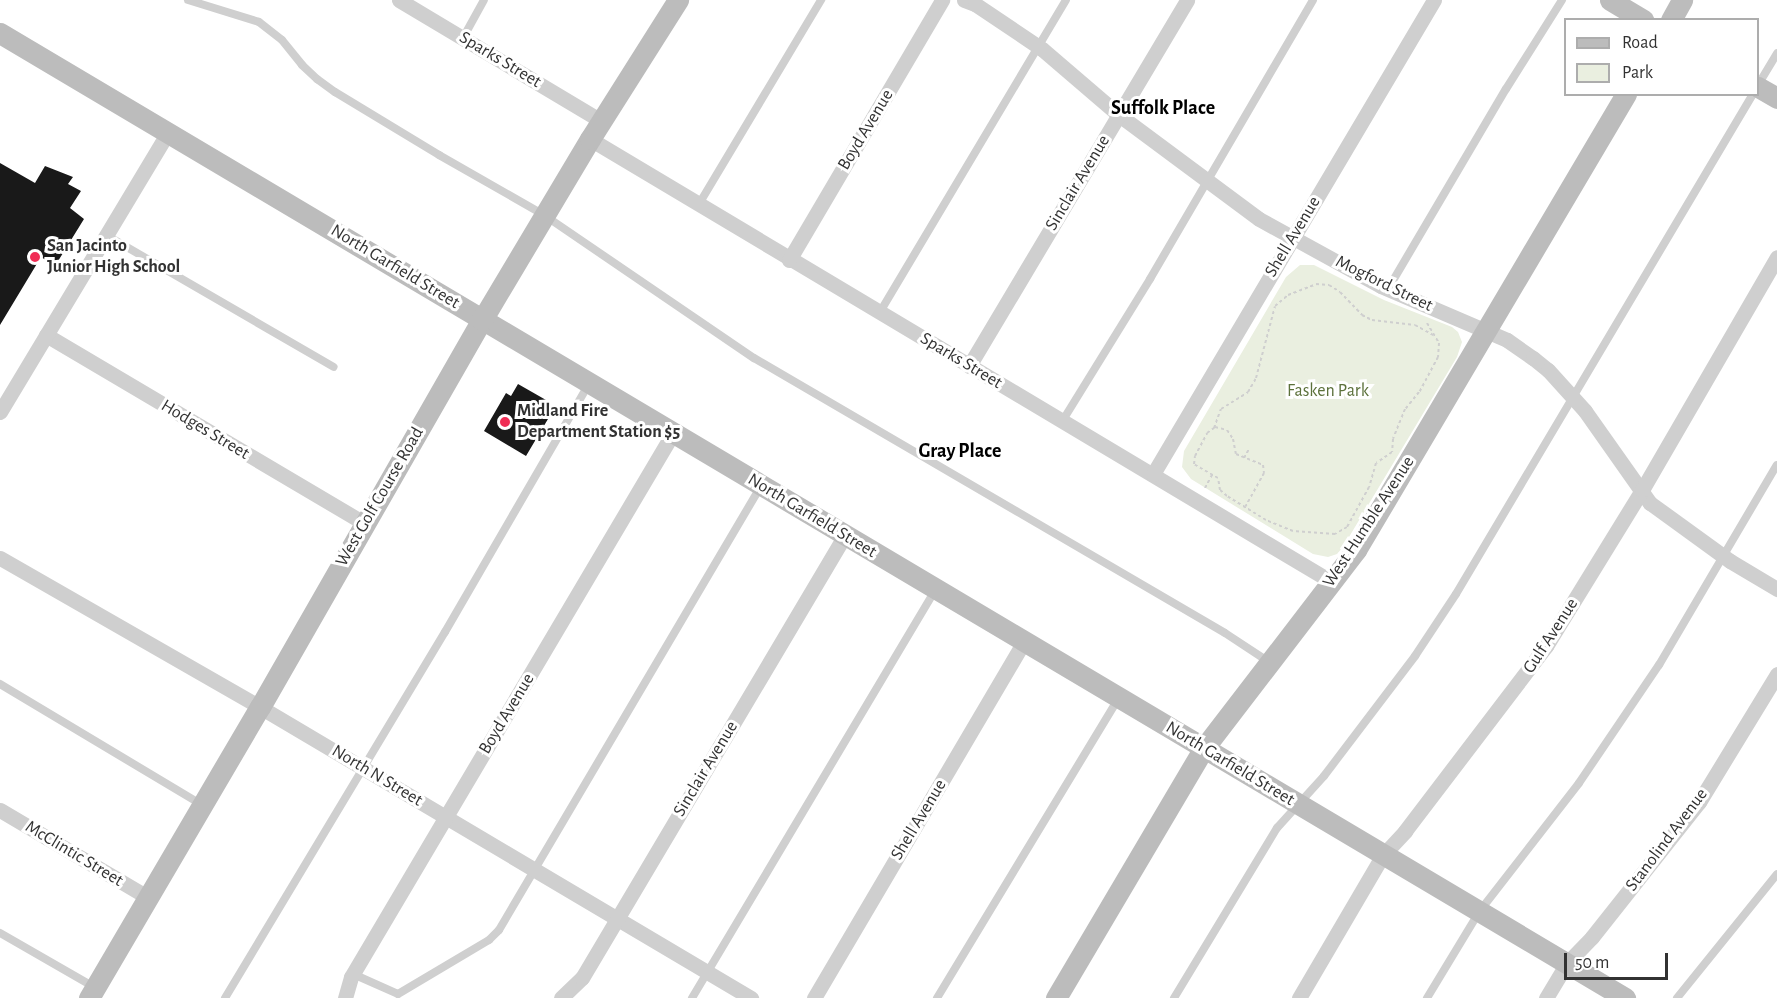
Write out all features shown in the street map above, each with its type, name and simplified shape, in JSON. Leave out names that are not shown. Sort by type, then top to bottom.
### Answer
[{"type":"main road","name":"West Golf Course Road","points":[[92,993],[260,708],[482,320],[601,121],[678,0]]},
{"type":"main road","points":[[1610,0],[1640,18]]},
{"type":"main road","points":[[1672,18],[1682,0]]},
{"type":"main road","name":"North Garfield Street","points":[[0,33],[1625,998]]},
{"type":"main road","points":[[1759,88],[1777,98]]},
{"type":"main road","name":"West Humble Avenue","points":[[1056,998],[1204,748],[1356,550],[1625,96]]},
{"type":"street","name":"Sparks Street","points":[[399,0],[601,121]]},
{"type":"street","name":"Boyd Avenue","points":[[789,260],[942,0]]},
{"type":"street","name":"Mogford Street","points":[[964,0],[975,4],[1039,47],[1119,115],[1259,219],[1388,289],[1507,340],[1540,364],[1572,395],[1650,503],[1661,514],[1777,590]]},
{"type":"street","name":"Sinclair Avenue","points":[[969,366],[1186,0]]},
{"type":"street","name":"Shell Avenue","points":[[1153,474],[1434,0]]},
{"type":"street","points":[[0,412],[168,132]]},
{"type":"street","name":"Sparks Street","points":[[590,139],[789,260],[1063,420],[1332,582]]},
{"type":"street","name":"Gulf Avenue","points":[[1299,998],[1383,855],[1406,831],[1546,646],[1642,490],[1777,257]]},
{"type":"street","name":"Hodges Street","points":[[45,335],[365,524]]},
{"type":"street","name":"Boyd Avenue","points":[[345,998],[353,974],[673,433]]},
{"type":"street","name":"Sinclair Avenue","points":[[561,998],[582,978],[844,535]]},
{"type":"street","name":"North N Street","points":[[0,558],[260,708],[751,998]]},
{"type":"street","name":"Shell Avenue","points":[[814,998],[1024,641]]},
{"type":"street","name":"Stanolind Avenue","points":[[1546,998],[1567,963],[1592,937],[1699,802],[1777,674]]},
{"type":"street","name":"McClintic Street","points":[[0,810],[149,898]]},
{"type":"lane","points":[[188,0],[259,22],[282,40],[317,80],[439,156],[544,215],[754,358],[1225,633],[1270,663]]},
{"type":"lane","points":[[463,38],[484,0]]},
{"type":"lane","points":[[699,204],[821,0]]},
{"type":"lane","points":[[880,312],[1066,0]]},
{"type":"lane","points":[[1063,420],[1313,0]]},
{"type":"lane","points":[[1388,289],[1506,89],[1562,0]]},
{"type":"lane","points":[[1759,85],[1777,53]]},
{"type":"lane","points":[[1174,998],[1277,828],[1324,776],[1415,656],[1498,526],[1572,395],[1664,247],[1752,96]]},
{"type":"lane","points":[[106,236],[334,367]]},
{"type":"lane","points":[[225,998],[445,632],[589,383]]},
{"type":"lane","points":[[1427,998],[1479,912],[1619,727],[1659,666],[1777,465]]},
{"type":"lane","points":[[353,974],[393,994],[406,991],[489,940],[499,930],[762,486]]},
{"type":"lane","points":[[692,998],[936,589]]},
{"type":"lane","points":[[0,684],[203,806]]},
{"type":"lane","points":[[937,998],[1119,697]]},
{"type":"lane","points":[[1677,998],[1777,874]]},
{"type":"lane","points":[[0,933],[92,993]]},
{"type":"path","points":[[1316,284],[1329,285],[1340,292],[1362,315],[1372,320],[1415,325],[1433,335],[1439,343],[1438,357],[1419,392],[1405,409],[1394,439],[1392,452],[1376,463],[1369,487],[1347,528],[1335,534],[1293,531],[1266,520],[1223,493],[1218,478],[1213,474],[1197,466],[1194,461],[1208,434],[1214,428],[1221,409],[1248,392],[1256,378],[1275,306],[1302,288],[1316,284]]},
{"type":"path","points":[[1214,428],[1227,430],[1233,438],[1236,454],[1260,462],[1264,473],[1246,506]]},
{"type":"path","points":[[1244,458],[1249,450]]},
{"type":"path","points":[[1198,501],[1213,474]]},
{"type":"green space","name":"Fasken Park","points":[[1300,265],[1314,265],[1384,300],[1452,327],[1458,332],[1462,342],[1457,357],[1343,547],[1337,554],[1328,557],[1313,554],[1191,479],[1182,467],[1184,451],[1286,277]]},
{"type":"building","points":[[0,163],[35,183],[45,166],[73,177],[68,184],[81,191],[70,208],[84,219],[55,266],[41,257],[0,325]]},
{"type":"building","points":[[518,384],[546,400],[538,413],[548,419],[526,456],[484,431],[506,393],[511,396]]},
{"type":"place","name":"San Jacinto Junior High School","points":[[35,257]]},
{"type":"place","name":"Midland Fire Department Station $5","points":[[505,422]]},
{"type":"district","name":"Suffolk Place","points":[[1163,108]]},
{"type":"district","name":"Gray Place","points":[[960,451]]}]
